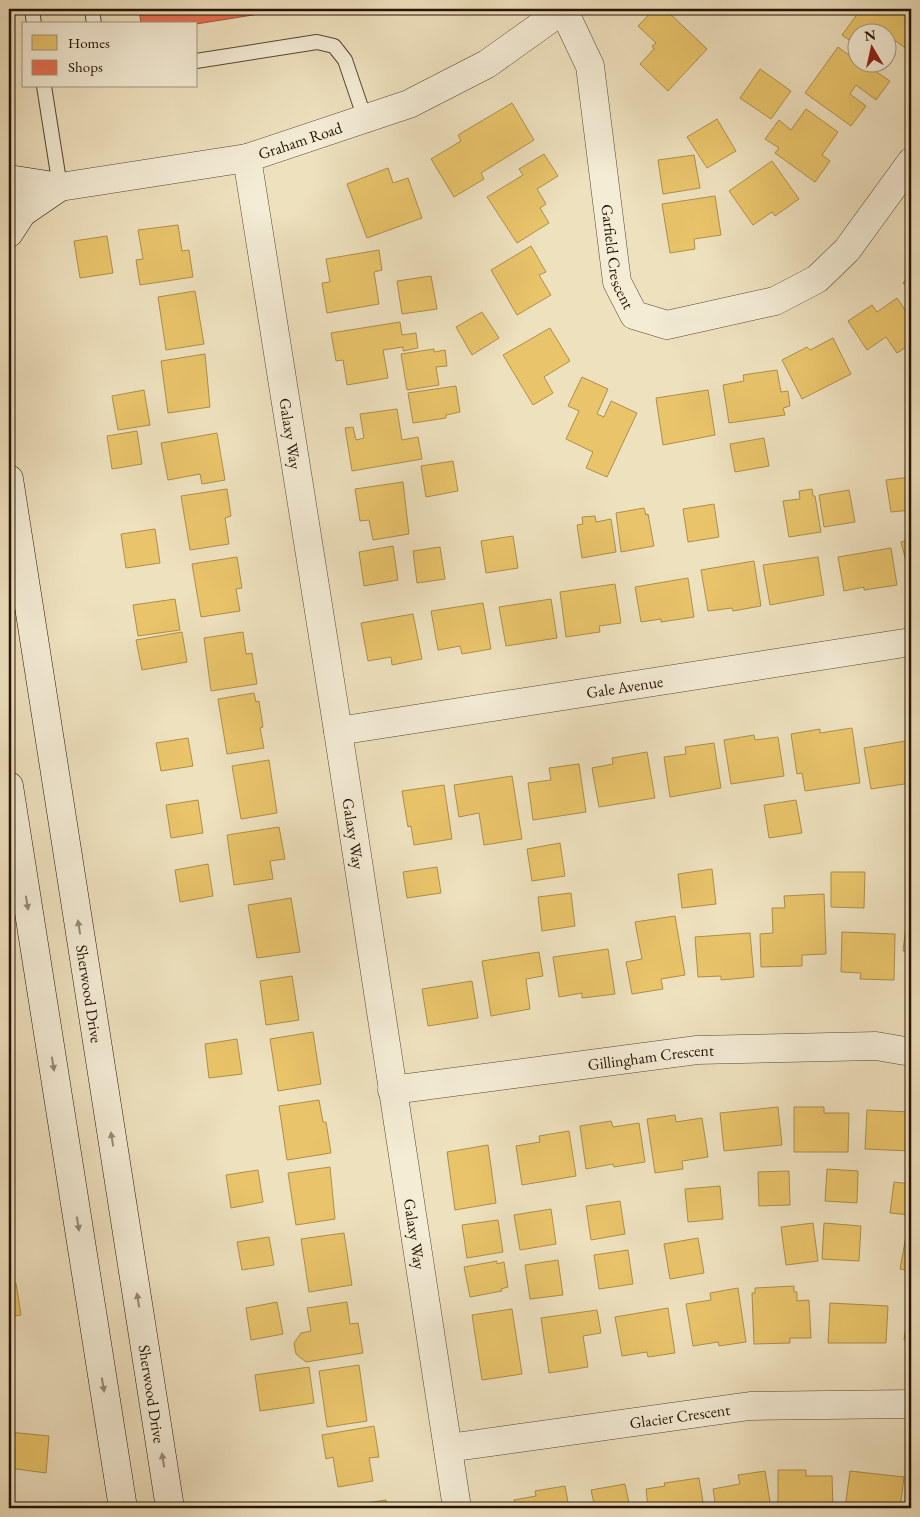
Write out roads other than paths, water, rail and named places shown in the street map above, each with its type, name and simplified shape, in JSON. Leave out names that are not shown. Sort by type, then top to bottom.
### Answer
[{"type":"street","name":"Graham Road","points":[[9,201],[60,187],[247,158],[409,104],[487,64],[564,9]]},
{"type":"street","name":"Garfield Crescent","points":[[564,9],[590,66],[617,282],[634,315],[667,325],[774,300],[816,279],[847,250],[911,162]]},
{"type":"street","name":"Galaxy Way","points":[[247,158],[338,731],[457,1508]]},
{"type":"street","points":[[9,179],[60,187]]},
{"type":"street","points":[[9,234],[22,212],[60,187]]},
{"type":"street","name":"Sherwood Drive","points":[[9,479],[170,1508]]},
{"type":"street","name":"Gale Avenue","points":[[338,731],[911,642]]},
{"type":"street","points":[[9,786],[123,1508]]},
{"type":"street","name":"Gillingham Crescent","points":[[392,1090],[697,1050],[876,1046],[911,1052]]},
{"type":"street","name":"Glacier Crescent","points":[[448,1448],[750,1406],[911,1404]]},
{"type":"lane","points":[[32,9],[34,22]]},
{"type":"lane","points":[[92,9],[94,22]]},
{"type":"lane","points":[[198,61],[317,42],[334,46],[345,60],[365,119]]},
{"type":"lane","points":[[44,88],[60,187]]}]
